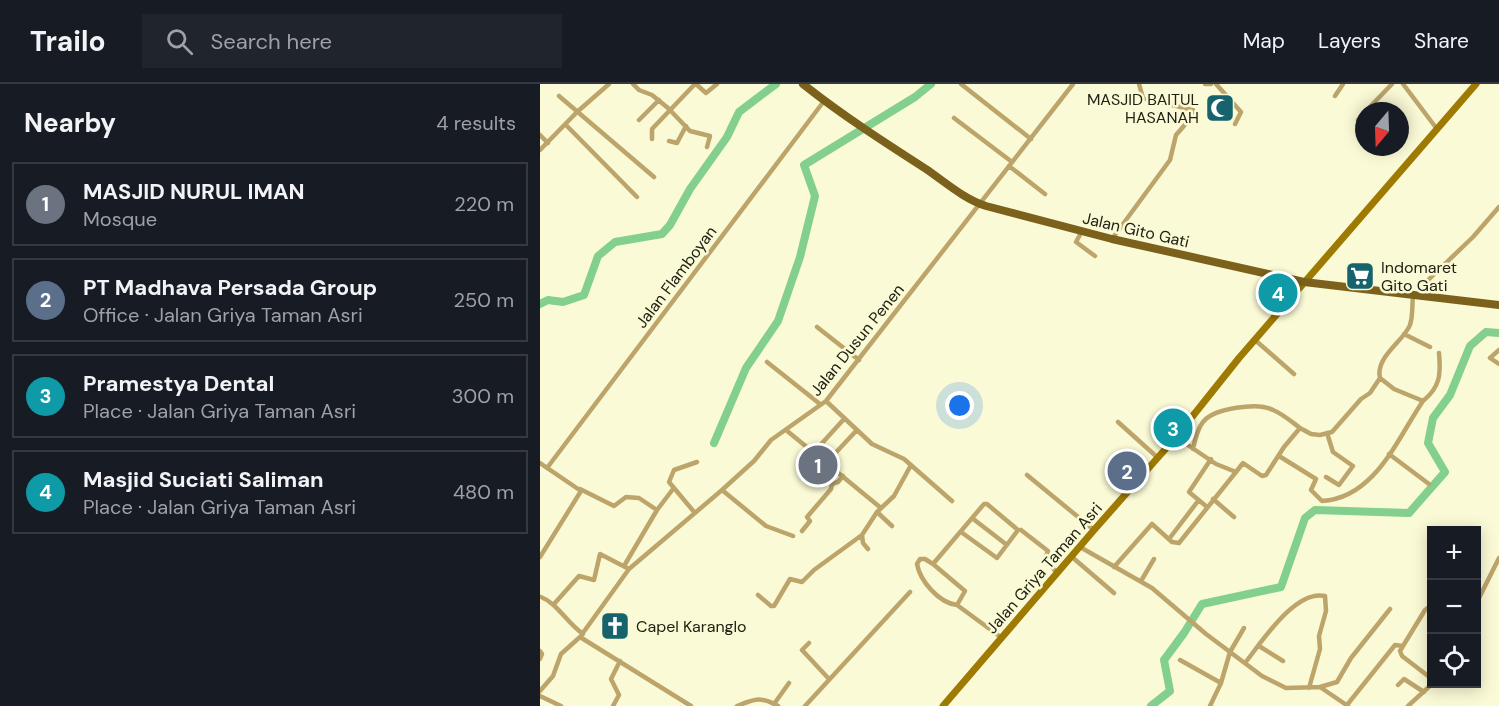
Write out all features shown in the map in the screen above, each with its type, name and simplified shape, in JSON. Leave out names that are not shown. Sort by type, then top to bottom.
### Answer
[{"type":"main road","name":"Jalan Gito Gati","points":[[803,84],[824,101],[979,204],[1112,239],[1304,282],[1499,305]]},
{"type":"street","points":[[540,150],[577,112],[609,84]]},
{"type":"street","points":[[633,84],[639,90],[659,100],[690,131],[710,136],[707,147]]},
{"type":"street","points":[[652,139],[652,129],[695,84],[706,93],[717,84]]},
{"type":"street","points":[[961,84],[1031,139]]},
{"type":"street","name":"Jalan Dusun Penen","points":[[540,693],[552,676],[561,654],[581,636],[626,567],[722,490],[754,461],[771,440],[826,401],[1073,84]]},
{"type":"street","points":[[1112,239],[1170,160],[1176,135],[1195,113],[1193,110],[1143,98],[1139,84]]},
{"type":"street","points":[[1205,84],[1214,84],[1241,112],[1235,123]]},
{"type":"street","points":[[1335,96],[1343,84]]},
{"type":"street","points":[[1375,102],[1392,84]]},
{"type":"street","points":[[1403,84],[1437,129]]},
{"type":"street","name":"Jalan Griya Taman Asri","points":[[944,706],[1176,437],[1254,340],[1476,84]]},
{"type":"street","points":[[560,96],[654,177]]},
{"type":"street","points":[[639,120],[659,100]]},
{"type":"street","name":"Jalan Flamboyan","points":[[543,466],[824,101]]},
{"type":"street","points":[[954,118],[1045,194]]},
{"type":"street","points":[[566,125],[637,197]]},
{"type":"street","points":[[669,141],[677,143],[686,126]]},
{"type":"street","points":[[540,135],[548,142]]},
{"type":"street","points":[[1193,448],[1203,421],[1215,414],[1243,406],[1258,406],[1274,410],[1311,434],[1327,433],[1336,428],[1361,399],[1370,393],[1380,378],[1379,372],[1383,362],[1411,323],[1417,296],[1424,284],[1473,237],[1499,207]]},
{"type":"street","points":[[1082,231],[1076,242],[1095,256]]},
{"type":"street","points":[[817,327],[859,360]]},
{"type":"street","points":[[1404,334],[1430,347]]},
{"type":"street","points":[[1254,340],[1294,374]]},
{"type":"street","points":[[1499,350],[1490,358],[1499,364]]},
{"type":"street","points":[[1279,456],[1316,478],[1311,490],[1324,501],[1359,489],[1389,454],[1423,401],[1438,385],[1439,353]]},
{"type":"street","points":[[766,362],[820,404]]},
{"type":"street","points":[[1380,378],[1400,392],[1423,401]]},
{"type":"street","points":[[826,401],[856,431],[878,448],[896,455],[911,465],[952,501]]},
{"type":"street","points":[[814,452],[844,419]]},
{"type":"street","points":[[1118,422],[1157,457]]},
{"type":"street","points":[[1114,567],[1152,524],[1176,544],[1179,543],[1243,463],[1262,476],[1266,475],[1300,428]]},
{"type":"street","points":[[786,430],[843,476],[879,510],[892,526]]},
{"type":"street","points":[[827,462],[856,431]]},
{"type":"street","points":[[1326,477],[1339,485],[1353,466],[1333,452],[1327,433]]},
{"type":"street","points":[[1176,437],[1216,464],[1236,472]]},
{"type":"street","points":[[1389,454],[1429,484]]},
{"type":"street","points":[[1207,507],[1189,491],[1211,459]]},
{"type":"street","points":[[695,513],[669,482],[677,468],[697,462]]},
{"type":"street","points":[[758,595],[774,606],[790,579],[802,582],[814,570],[861,535],[879,510],[894,496],[911,465]]},
{"type":"street","points":[[543,466],[580,489],[614,506],[626,496],[639,498],[657,510]]},
{"type":"street","points":[[1027,475],[1094,530]]},
{"type":"street","points":[[802,531],[810,521],[807,517],[831,489],[832,484],[838,482],[843,476]]},
{"type":"street","points":[[540,557],[580,489]]},
{"type":"street","points":[[554,604],[579,576],[594,580],[602,554],[626,567],[657,510],[673,489]]},
{"type":"street","points":[[722,490],[766,526],[793,536]]},
{"type":"street","points":[[1214,499],[1234,516]]},
{"type":"street","points":[[1169,539],[1198,501]]},
{"type":"street","points":[[933,564],[982,506],[987,504],[1018,530],[998,557],[994,558],[962,532]]},
{"type":"street","points":[[972,518],[1006,545]]},
{"type":"street","points":[[1021,530],[1048,551],[1045,560],[1058,573]]},
{"type":"street","points":[[861,535],[868,549]]},
{"type":"street","points":[[1080,547],[1164,596],[1206,634],[1278,685],[1299,689],[1320,687],[1337,682],[1352,658],[1390,609]]},
{"type":"street","points":[[1072,557],[1114,593]]},
{"type":"street","points":[[1481,594],[1499,558]]},
{"type":"street","points":[[957,605],[965,591],[933,564],[920,559],[917,564],[922,578],[932,590],[1002,638]]},
{"type":"street","points":[[1141,581],[1154,559]]},
{"type":"street","points":[[805,706],[910,592]]},
{"type":"street","points":[[1245,663],[1300,601],[1310,596],[1325,596],[1326,611],[1319,636],[1320,649],[1310,688]]},
{"type":"street","points":[[540,597],[554,604],[560,614],[581,636],[653,684],[691,706]]},
{"type":"street","points":[[1427,608],[1400,651],[1402,656],[1427,676]]},
{"type":"street","points":[[1210,706],[1221,682],[1230,652],[1244,628]]},
{"type":"street","points":[[809,644],[802,650],[829,679]]},
{"type":"street","points":[[1320,687],[1347,705],[1391,648],[1398,644],[1402,646]]},
{"type":"street","points":[[1259,646],[1283,661]]},
{"type":"street","points":[[540,651],[542,654],[540,659]]},
{"type":"street","points":[[1180,660],[1221,682]]},
{"type":"street","points":[[613,706],[619,696],[611,679],[620,661]]},
{"type":"street","points":[[1398,685],[1404,679],[1424,692]]},
{"type":"street","points":[[736,706],[755,699],[762,699],[776,705],[789,683]]},
{"type":"street","points":[[1408,706],[1428,688]]},
{"type":"street","points":[[540,693],[561,706]]},
{"type":"waterway","points":[[540,304],[548,300],[563,302],[584,295],[598,256],[615,242],[662,234],[727,137],[739,112],[776,84]]},
{"type":"waterway","points":[[714,443],[746,368],[778,321],[800,257],[815,196],[804,165],[915,97],[931,84]]},
{"type":"waterway","points":[[1151,706],[1170,691],[1164,660],[1202,604],[1281,587],[1305,518],[1315,510],[1409,513],[1445,472],[1428,443],[1433,418],[1450,395],[1470,346],[1486,332],[1499,333]]},
{"type":"place","name":"MASJID BAITUL HASANAH","points":[[1220,108]]},
{"type":"place","name":"Indomaret Gito Gati","points":[[1360,276]]},
{"type":"place","name":"Masjid Suciati Saliman","points":[[1278,293]]},
{"type":"place","name":"Pramestya Dental","points":[[1173,428]]},
{"type":"place","name":"MASJID NURUL IMAN","points":[[818,465]]},
{"type":"place","name":"PT Madhava Persada Group","points":[[1127,471]]},
{"type":"place","name":"Capel Karanglo","points":[[615,626]]}]
